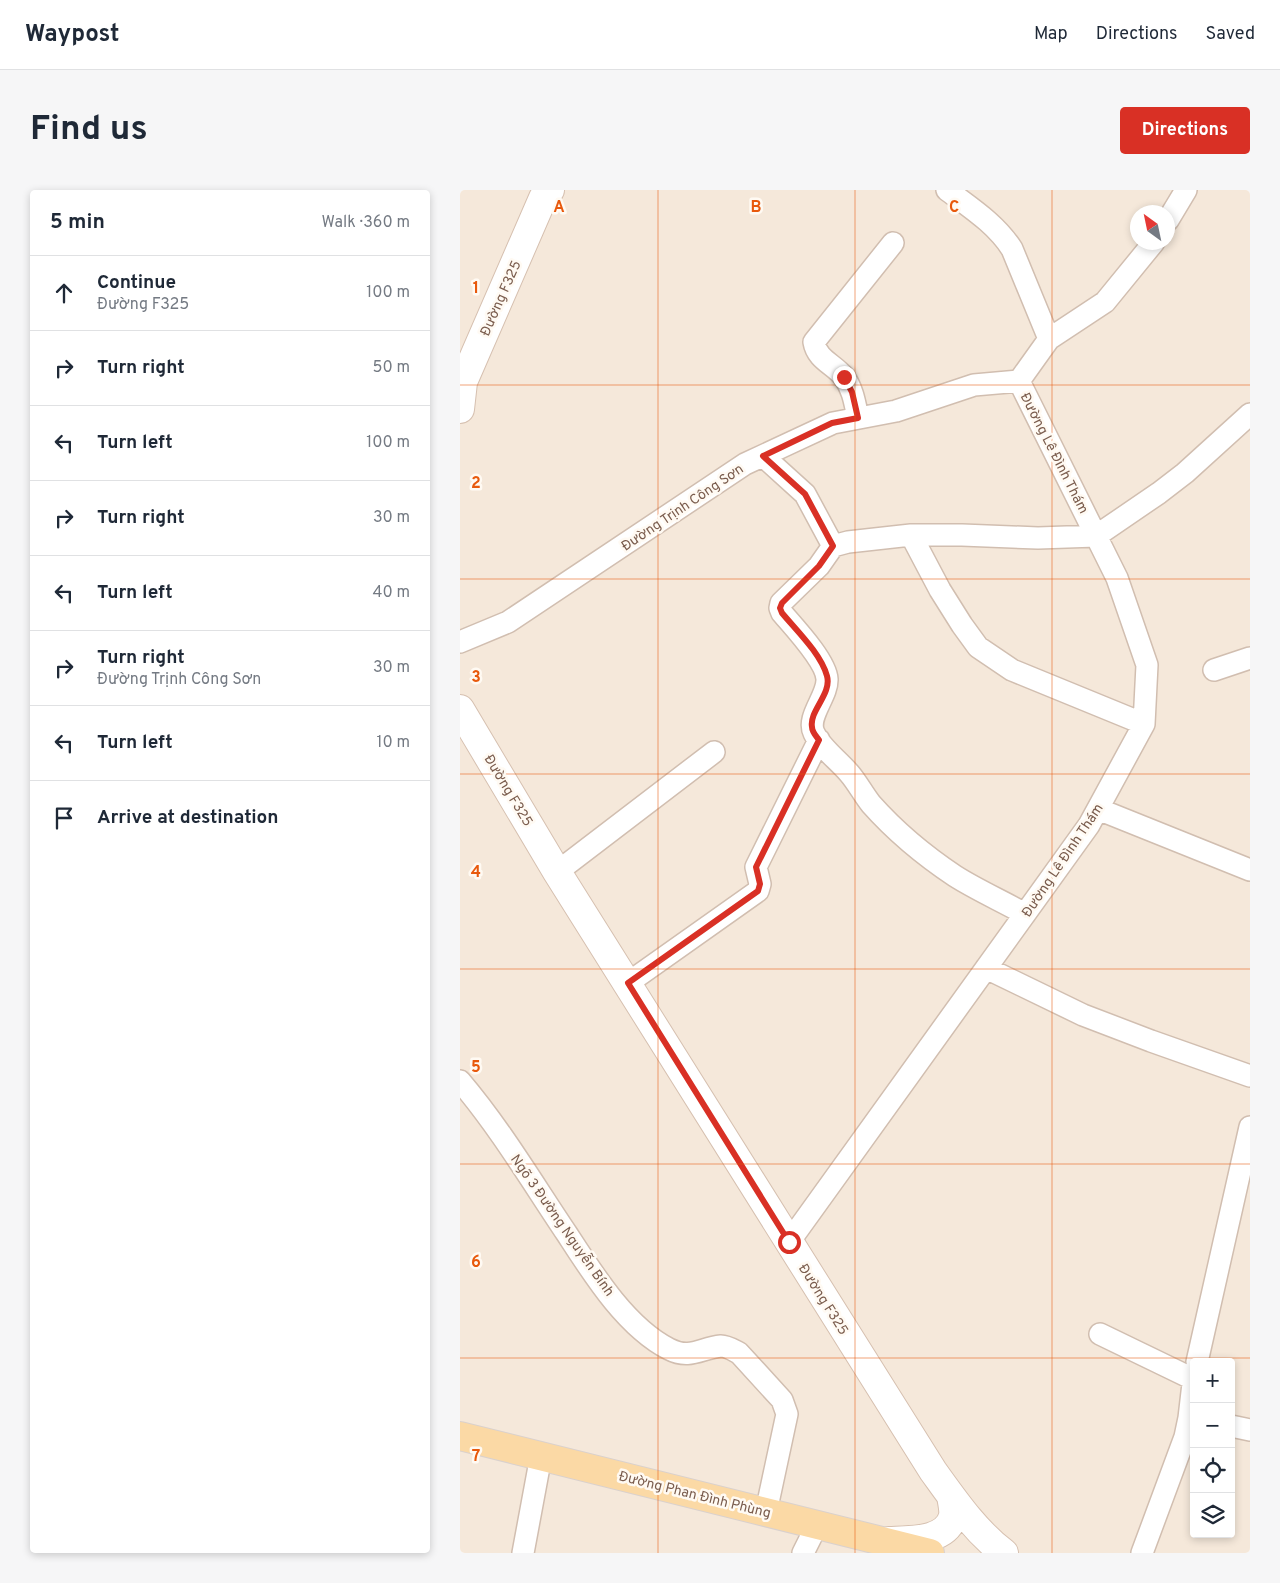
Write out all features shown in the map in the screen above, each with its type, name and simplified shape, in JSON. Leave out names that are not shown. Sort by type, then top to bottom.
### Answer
[{"type":"main road","name":"Đường F325","points":[[460,409],[463,382],[543,198],[550,190]]},
{"type":"main road","name":"Đường F325","points":[[460,709],[557,872],[876,1383],[951,1496],[991,1544],[1004,1553]]},
{"type":"main road","name":"Đường Phan Đình Phùng","points":[[460,1436],[930,1553]]},
{"type":"main road","points":[[882,1541],[926,1538],[939,1534],[948,1526],[953,1516],[951,1496]]},
{"type":"street","points":[[947,190],[991,224],[1004,237],[1012,249],[1049,339]]},
{"type":"street","points":[[1175,208],[1186,190]]},
{"type":"street","points":[[858,418],[852,392],[844,377],[816,352],[814,342],[893,243]]},
{"type":"street","points":[[1019,381],[1049,339],[1105,302],[1147,250]]},
{"type":"street","name":"Đường Trịnh Công Sơn","points":[[460,642],[508,622],[745,464],[832,423],[896,411],[974,385],[1019,381]]},
{"type":"street","name":"Đường Lê Đình Thám","points":[[789,1242],[1089,825],[1144,724],[1147,665],[1117,578],[1019,381]]},
{"type":"street","points":[[1025,914],[955,876],[908,840],[871,803],[849,773],[819,740],[814,733],[812,720],[821,702],[827,677],[820,662],[782,613],[780,608],[782,603],[819,566],[833,546],[848,542],[911,535],[1038,538],[1096,536],[1159,493],[1250,414]]},
{"type":"street","points":[[763,456],[805,494],[833,546]]},
{"type":"street","points":[[911,535],[940,590],[978,647],[1012,670],[1144,724]]},
{"type":"street","points":[[1214,670],[1250,658]]},
{"type":"street","points":[[628,983],[758,891],[760,884],[756,867],[819,740]]},
{"type":"street","points":[[557,872],[714,752]]},
{"type":"street","points":[[1098,809],[1250,870]]},
{"type":"street","points":[[986,968],[1083,1014],[1151,1041],[1250,1076]]},
{"type":"street","name":"Ngõ 3 Đường Nguyễn Bính","points":[[460,1081],[484,1109],[602,1288],[642,1330],[670,1350],[685,1354],[700,1353],[722,1346],[730,1348],[750,1364],[782,1400],[787,1414],[766,1512]]},
{"type":"street","points":[[1198,1358],[1250,1127]]},
{"type":"street","points":[[1100,1334],[1190,1370]]},
{"type":"street","points":[[1142,1553],[1189,1425],[1191,1403]]},
{"type":"street","points":[[1235,1427],[1250,1430]]},
{"type":"street","points":[[523,1553],[541,1456]]},
{"type":"street","points":[[803,1553],[816,1525]]},
{"type":"shaded area","points":[[460,190],[1250,190],[1250,1553],[460,1553]]},
{"type":"route","points":[[789,1242],[628,983],[758,891],[760,884],[756,867],[819,740],[814,733],[812,720],[821,702],[827,677],[820,662],[780,608],[782,603],[819,566],[833,546],[805,494],[763,456],[832,423],[858,418],[852,392],[844,377]]}]
